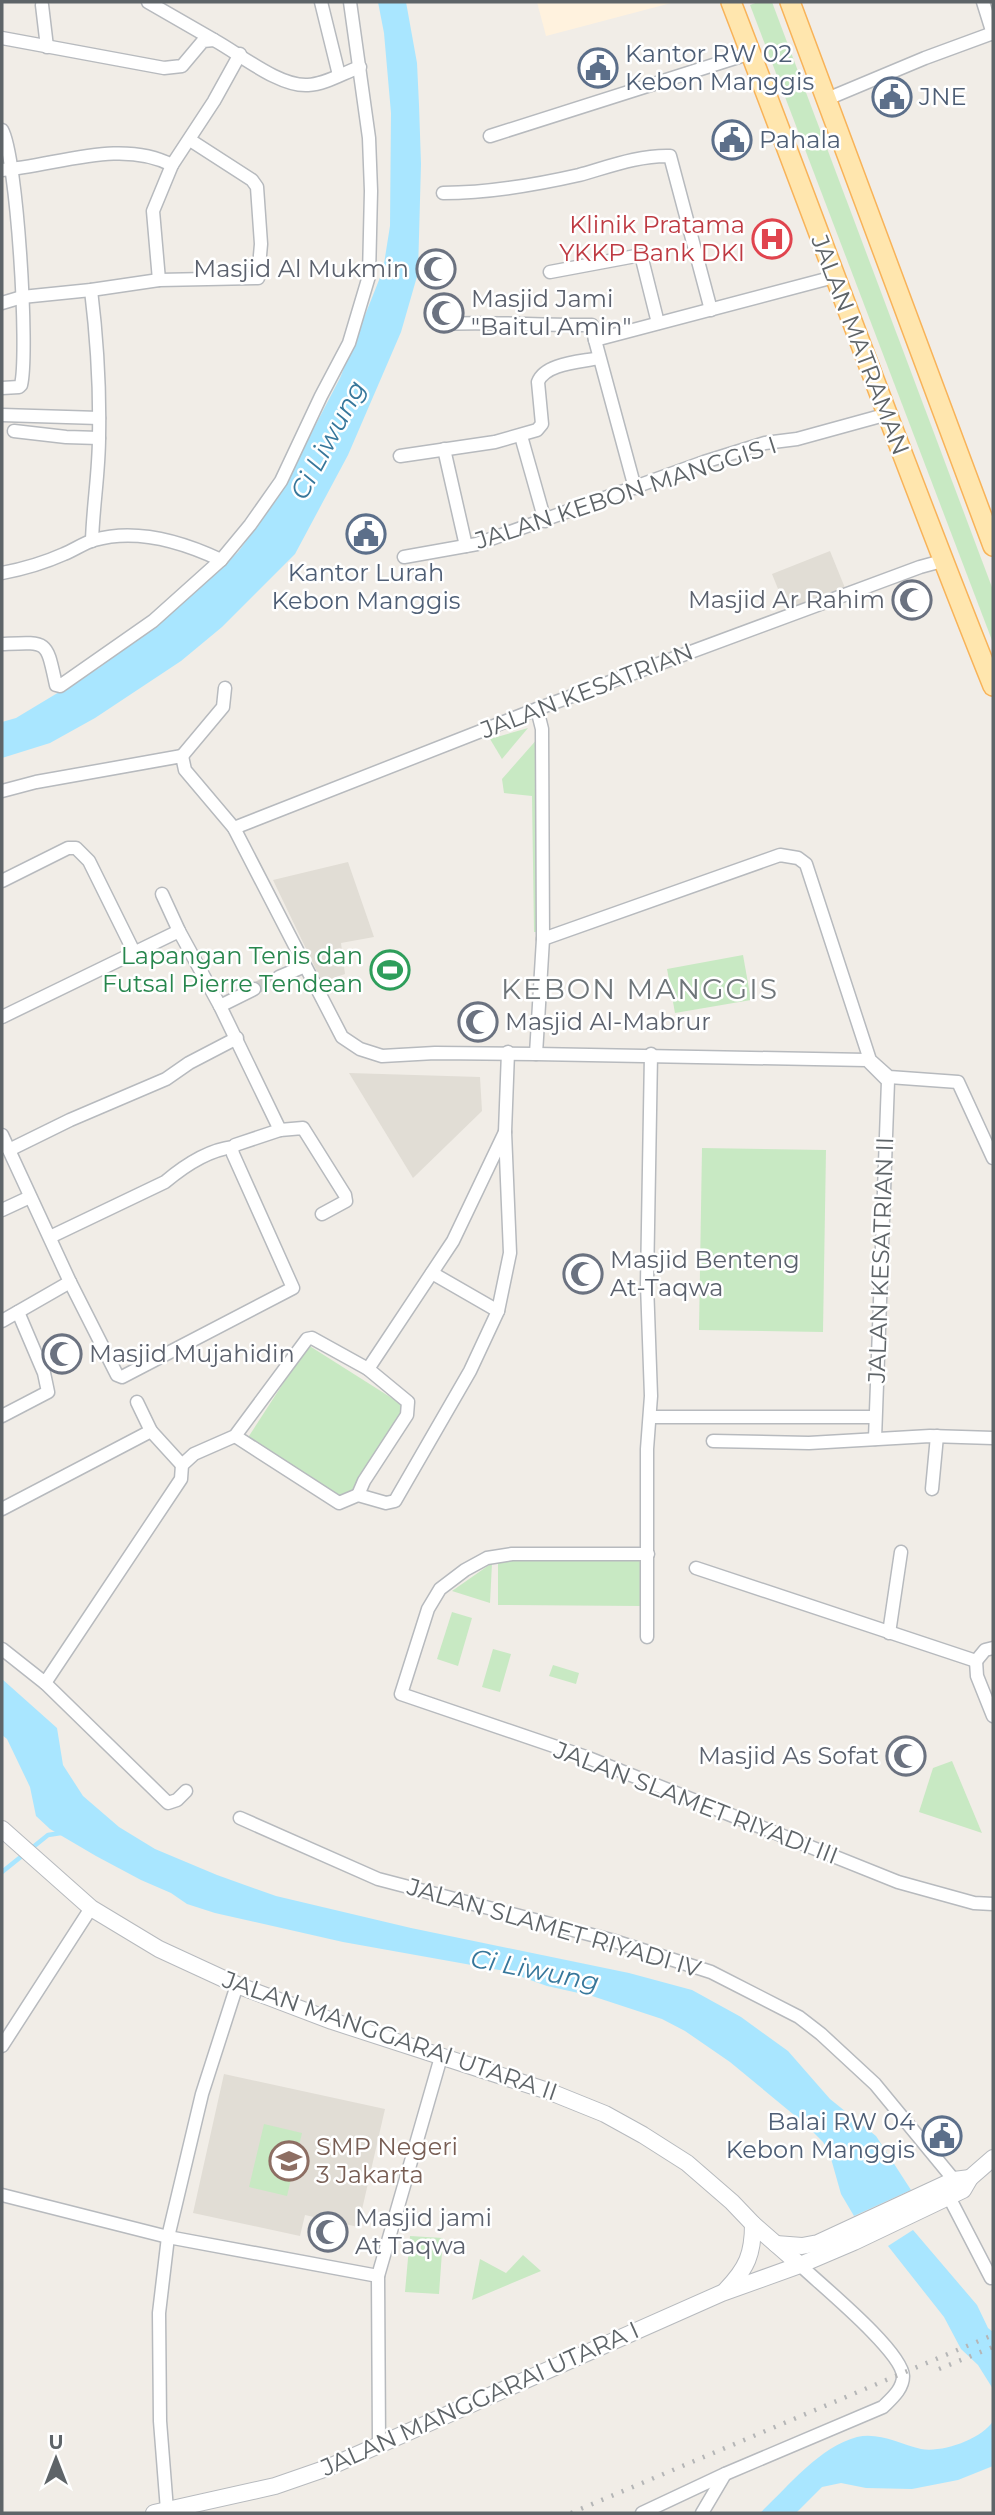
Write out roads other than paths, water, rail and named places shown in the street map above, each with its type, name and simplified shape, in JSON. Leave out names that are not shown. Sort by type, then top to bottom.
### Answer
[{"type":"main road","name":"JALAN MATRAMAN","points":[[731,2],[942,561],[993,686]]},
{"type":"main road","points":[[790,2],[993,546]]},
{"type":"street","points":[[148,2],[288,82],[306,86],[323,83],[360,67]]},
{"type":"street","points":[[321,2],[339,75]]},
{"type":"street","points":[[2,644],[45,646],[49,651],[56,685],[60,686],[153,621],[221,560],[281,481],[349,343],[369,276],[369,138],[350,2]]},
{"type":"street","points":[[827,99],[993,33],[983,2]]},
{"type":"street","points":[[42,5],[47,47]]},
{"type":"street","points":[[2,38],[164,68],[175,68],[188,60],[203,41],[214,40]]},
{"type":"street","points":[[490,136],[751,53]]},
{"type":"street","points":[[159,280],[153,211],[172,165],[190,140],[240,54]]},
{"type":"street","points":[[2,130],[6,138],[6,170],[22,297],[22,381],[19,387],[2,388]]},
{"type":"street","points":[[2,303],[22,297],[159,280],[256,279],[259,276],[261,244],[257,187],[252,180],[190,140]]},
{"type":"street","points":[[6,170],[119,153],[145,156],[172,165]]},
{"type":"street","points":[[443,193],[469,193],[539,183],[627,162],[670,156],[712,310]]},
{"type":"street","points":[[550,272],[641,255],[658,323]]},
{"type":"street","points":[[595,340],[834,277]]},
{"type":"street","points":[[90,290],[95,328],[99,418],[92,541]]},
{"type":"street","points":[[440,324],[509,322],[552,326],[592,325],[635,488]]},
{"type":"street","points":[[400,456],[522,436],[537,430],[542,424],[538,382],[540,376],[553,368],[599,358]]},
{"type":"street","name":"JALAN KEBON MANGGIS I","points":[[404,557],[466,546],[765,443],[797,439],[888,414]]},
{"type":"street","points":[[2,415],[99,418]]},
{"type":"street","points":[[14,431],[99,438]]},
{"type":"street","points":[[522,436],[545,521]]},
{"type":"street","points":[[444,449],[466,546]]},
{"type":"street","points":[[2,573],[22,570],[92,541],[123,535],[169,540],[196,548],[221,560]]},
{"type":"street","name":"JALAN KESATRIAN","points":[[234,828],[537,709],[942,561]]},
{"type":"street","points":[[2,791],[36,782],[182,756],[223,708],[225,688]]},
{"type":"street","points":[[536,1054],[543,939],[542,729],[537,709]]},
{"type":"street","points":[[182,756],[185,770],[234,828],[342,1037],[360,1049],[382,1056],[508,1052],[869,1060]]},
{"type":"street","points":[[2,881],[68,848],[76,848],[89,861],[134,952]]},
{"type":"street","points":[[543,939],[780,855],[798,858],[806,864],[869,1060],[889,1077],[958,1083],[993,1158]]},
{"type":"street","points":[[162,894],[237,1038],[280,1130]]},
{"type":"street","points":[[2,1017],[179,931]]},
{"type":"street","points":[[279,977],[304,966]]},
{"type":"street","points":[[220,1006],[254,989]]},
{"type":"street","points":[[9,1150],[70,1119],[166,1079],[189,1063],[237,1038]]},
{"type":"street","points":[[359,1494],[386,1503],[395,1501],[470,1371],[498,1311],[510,1253],[505,1132],[508,1052]]},
{"type":"street","points":[[647,1637],[647,1449],[650,1417],[647,1283],[651,1054]]},
{"type":"street","name":"JALAN KESATRIAN II","points":[[869,1060],[888,1081],[875,1439]]},
{"type":"street","points":[[50,1237],[165,1182],[178,1171],[215,1150],[233,1147],[248,1139],[280,1130],[303,1128],[345,1195],[346,1201],[343,1204],[322,1214]]},
{"type":"street","points":[[368,1369],[453,1241],[505,1132]]},
{"type":"street","points":[[2,1135],[70,1282],[117,1375],[122,1377],[293,1289],[233,1154],[233,1147]]},
{"type":"street","points":[[2,1210],[30,1197]]},
{"type":"street","points":[[432,1273],[498,1311]]},
{"type":"street","points":[[2,1321],[70,1282]]},
{"type":"street","points":[[2,1416],[48,1392],[44,1373],[18,1312]]},
{"type":"street","points":[[182,1465],[202,1449],[235,1436],[307,1339],[312,1338],[368,1369],[408,1402],[407,1415],[364,1480],[359,1494],[344,1503],[336,1502],[235,1436]]},
{"type":"street","points":[[45,1683],[181,1479],[182,1465],[151,1431],[137,1402]]},
{"type":"street","points":[[650,1417],[875,1417]]},
{"type":"street","points":[[2,1509],[151,1431]]},
{"type":"street","points":[[932,1489],[937,1436]]},
{"type":"street","points":[[713,1441],[809,1443],[937,1436],[993,1438]]},
{"type":"street","points":[[889,1633],[901,1552]]},
{"type":"street","name":"JALAN SLAMET RIYADI III","points":[[648,1554],[512,1554],[487,1558],[465,1570],[440,1589],[428,1609],[401,1694],[586,1757],[898,1882],[974,1903],[993,1904]]},
{"type":"street","points":[[696,1568],[976,1661]]},
{"type":"street","points":[[2,1648],[45,1683],[168,1803],[177,1800],[186,1791]]},
{"type":"street","points":[[993,1648],[985,1650],[976,1661],[977,1676],[993,1716]]},
{"type":"street","name":"JALAN SLAMET RIYADI IV","points":[[240,1818],[379,1879],[624,1944],[711,1972],[788,2011],[821,2034],[875,2084],[959,2186],[991,2278],[993,2277]]},
{"type":"street","name":"JALAN MANGGARAI UTARA II","points":[[7,1834],[91,1908],[159,1949],[237,1985],[332,2021],[548,2091],[624,2124],[687,2163],[800,2265]]},
{"type":"street","points":[[2,2046],[91,1908]]},
{"type":"street","points":[[161,2512],[159,2313],[169,2237],[202,2094],[237,1985]]},
{"type":"street","points":[[379,2444],[378,2276],[441,2057]]},
{"type":"street","points":[[776,2244],[802,2246],[851,2236],[959,2186],[993,2158]]},
{"type":"street","points":[[2,2195],[169,2237],[378,2276]]},
{"type":"street","points":[[722,2293],[741,2275],[748,2260],[753,2246],[753,2224]]},
{"type":"street","name":"JALAN MANGGARAI UTARA I","points":[[161,2512],[275,2486],[327,2468],[722,2293],[800,2265],[851,2236]]},
{"type":"street","points":[[642,2513],[883,2407],[901,2386],[902,2370],[883,2343],[800,2265]]},
{"type":"street","points":[[702,2513],[726,2474]]},
{"type":"water","name":"Ci Liwung","points":[[378,2],[406,2],[417,63],[421,164],[418,273],[401,332],[348,455],[295,554],[222,627],[181,661],[95,718],[50,743],[2,758],[2,722],[16,718],[99,668],[191,595],[238,552],[277,499],[340,378],[383,270],[390,226],[391,113],[384,33]]},
{"type":"water","name":"Ci Liwung","points":[[2,1679],[57,1728],[63,1765],[83,1796],[119,1827],[155,1849],[276,1896],[411,1928],[629,1973],[692,1990],[741,2017],[788,2051],[830,2099],[876,2136],[911,2190],[854,2216],[841,2194],[830,2155],[823,2142],[730,2062],[685,2031],[662,2019],[505,1971],[343,1942],[215,1913],[187,1904],[171,1893],[96,1856],[50,1829],[36,1816],[30,1787],[7,1739],[2,1735]]},
{"type":"water","points":[[913,2230],[977,2305],[988,2328],[993,2332],[993,2389],[978,2365],[961,2349],[944,2317],[888,2246]]},
{"type":"water","points":[[993,2421],[993,2466],[958,2480],[912,2489],[866,2488],[841,2483],[822,2487],[796,2513],[760,2513],[805,2469],[843,2442],[857,2437],[873,2436],[921,2449],[940,2449],[971,2439],[988,2428]]},
{"type":"waterway","points":[[2,1872],[48,1835],[61,1833]]},
{"type":"tunnel","points":[[254,989],[279,977]]},
{"type":"railway","points":[[571,2513],[993,2335]]},
{"type":"railway","points":[[939,2369],[993,2347]]},
{"type":"place","name":"Kantor RW 02 Kebon Manggis","points":[[598,68]]},
{"type":"place","name":"JNE","points":[[892,97]]},
{"type":"place","name":"Pahala","points":[[732,140]]},
{"type":"place","name":"Klinik Pratama YKKP Bank DKI","points":[[772,239]]},
{"type":"place","name":"Masjid Al Mukmin","points":[[436,269]]},
{"type":"place","name":"Masjid Jami \"Baitul Amin\"","points":[[444,313]]},
{"type":"place","name":"Kantor Lurah Kebon Manggis","points":[[366,534]]},
{"type":"place","name":"Masjid Ar Rahim","points":[[912,600]]},
{"type":"place","name":"Lapangan Tenis dan Futsal Pierre Tendean","points":[[390,970]]},
{"type":"place","name":"Masjid Al-Mabrur","points":[[478,1022]]},
{"type":"place","name":"Masjid Benteng At-Taqwa","points":[[583,1274]]},
{"type":"place","name":"Masjid Mujahidin","points":[[62,1354]]},
{"type":"place","name":"Masjid As Sofat","points":[[906,1756]]},
{"type":"place","name":"Balai RW 04 Kebon Manggis","points":[[942,2136]]},
{"type":"place","name":"SMP Negeri 3 Jakarta","points":[[289,2161]]},
{"type":"place","name":"Masjid jami At Taqwa","points":[[328,2232]]},
{"type":"district","name":"KEBON MANGGIS","points":[[640,989]]}]
